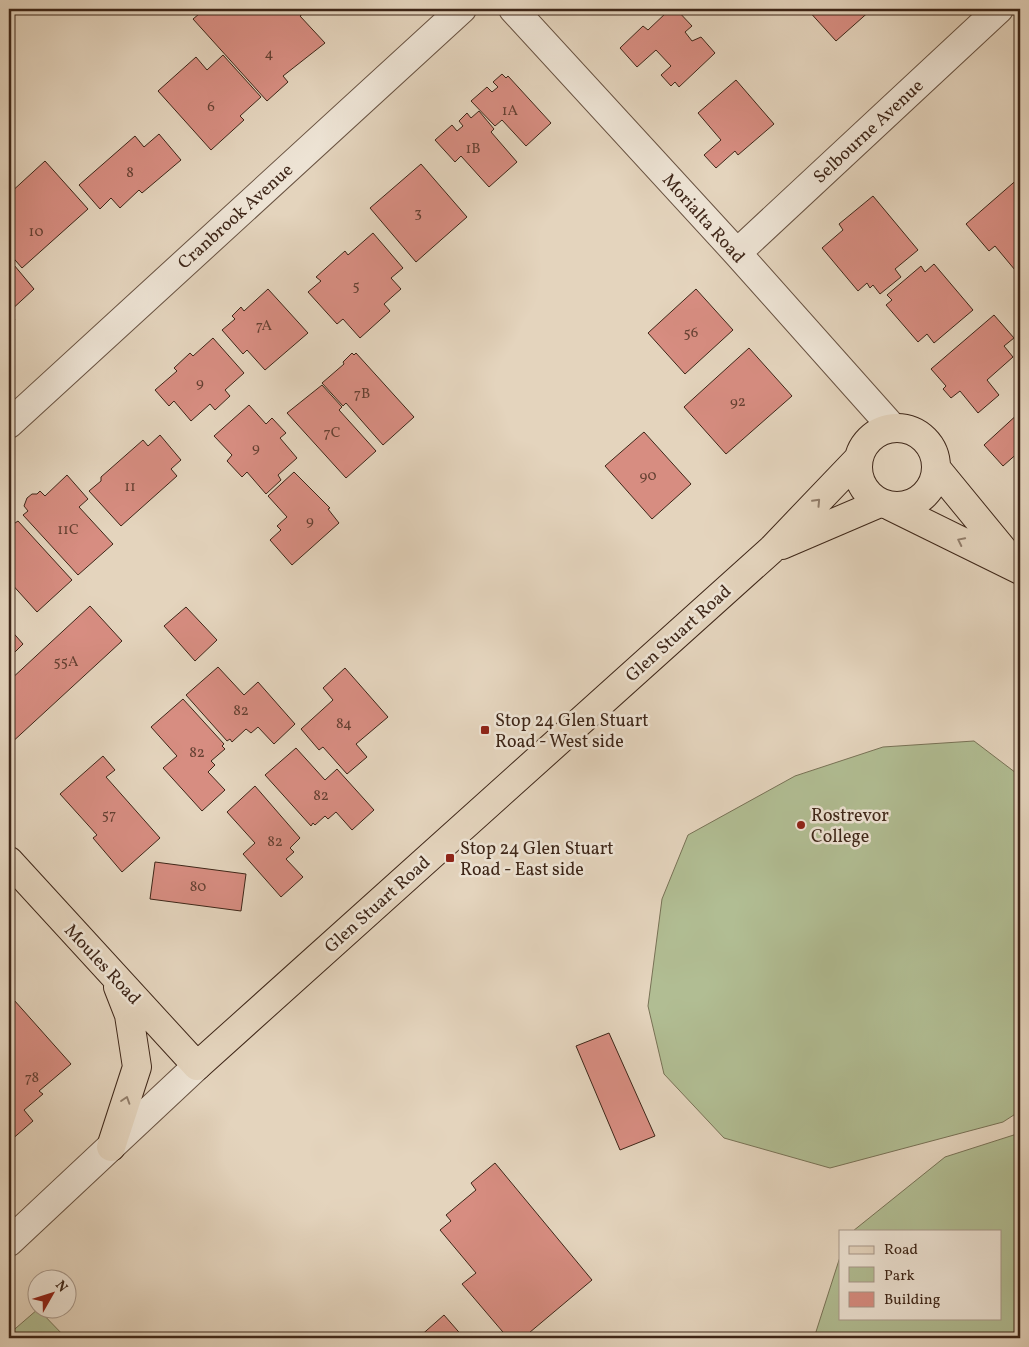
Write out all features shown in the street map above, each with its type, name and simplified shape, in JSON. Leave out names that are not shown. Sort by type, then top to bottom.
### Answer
[{"type":"main road","points":[[885,504],[902,506],[922,497],[934,479],[936,468],[934,455],[928,444],[918,434],[906,429],[893,428],[871,437],[858,458],[861,484],[869,495],[885,504],[1020,570]]},
{"type":"main road","name":"Glen Stuart Road","points":[[197,1066],[771,550],[858,458]]},
{"type":"main road","points":[[936,468],[1020,570]]},
{"type":"main road","name":"Glen Stuart Road","points":[[771,550],[885,504]]},
{"type":"main road","name":"Moules Road","points":[[9,861],[197,1066]]},
{"type":"main road","points":[[111,1147],[137,1067],[130,1015],[112,974]]},
{"type":"street","name":"Cranbrook Avenue","points":[[9,424],[462,9]]},
{"type":"street","name":"Morialta Road","points":[[513,9],[893,428]]},
{"type":"street","name":"Selbourne Avenue","points":[[736,253],[999,9]]},
{"type":"street","name":"Glen Stuart Road","points":[[9,1242],[197,1066]]},
{"type":"green space","points":[[974,741],[1020,776],[1020,1111],[1003,1122],[830,1168],[724,1138],[664,1074],[648,1006],[662,899],[688,835],[795,776],[883,747]]},
{"type":"green space","points":[[1020,1133],[1020,1338],[814,1338],[839,1260],[839,1320],[1002,1320],[1002,1230],[854,1230],[945,1157]]},
{"type":"green space","points":[[28,1318],[28,1320],[49,1320],[66,1338],[9,1338],[9,1334]]},
{"type":"building","points":[[205,9],[309,9],[300,16],[325,43],[283,76],[288,82],[267,101],[193,19]]},
{"type":"building","points":[[676,9],[692,26],[685,32],[692,41],[701,37],[715,53],[679,87],[675,82],[671,86],[661,75],[671,66],[656,50],[637,67],[620,48],[643,26],[648,30],[667,12],[670,15]]},
{"type":"building","points":[[807,9],[872,9],[836,41]]},
{"type":"building","points":[[223,55],[261,97],[240,116],[244,120],[211,150],[158,91],[196,57],[207,70]]},
{"type":"building","points":[[502,74],[506,78],[508,76],[551,123],[526,146],[502,120],[495,126],[471,101],[487,87],[492,92],[498,87],[493,82]]},
{"type":"building","points":[[736,80],[774,124],[738,155],[735,151],[716,168],[704,155],[721,140],[698,113]]},
{"type":"building","points":[[479,111],[494,129],[491,132],[517,162],[489,187],[461,156],[455,162],[435,140],[452,125],[457,131],[463,126],[459,121],[467,113],[471,118]]},
{"type":"building","points":[[159,134],[181,160],[142,193],[139,190],[120,208],[111,198],[100,209],[79,185],[135,136],[144,147]]},
{"type":"building","points":[[45,161],[88,209],[22,268],[9,253],[9,194]]},
{"type":"building","points":[[421,164],[467,217],[416,262],[370,208]]},
{"type":"building","points":[[1020,177],[1020,276],[995,246],[989,251],[966,224]]},
{"type":"building","points":[[873,196],[918,250],[895,269],[901,277],[880,294],[873,285],[870,288],[867,283],[858,291],[822,248],[843,230],[839,224]]},
{"type":"building","points":[[373,233],[403,268],[391,278],[401,289],[384,304],[390,311],[360,338],[343,319],[337,324],[308,292],[321,281],[316,277],[345,251],[348,255]]},
{"type":"building","points":[[934,264],[973,310],[934,343],[927,334],[918,342],[886,305],[892,300],[887,295],[921,266],[925,272]]},
{"type":"building","points":[[14,265],[34,289],[9,312],[9,269]]},
{"type":"building","points":[[268,289],[308,333],[265,370],[247,350],[243,354],[222,330],[235,319],[232,316],[241,307],[244,311]]},
{"type":"building","points":[[696,289],[733,330],[685,374],[648,333]]},
{"type":"building","points":[[9,312],[15,320],[9,326]]},
{"type":"building","points":[[994,315],[1014,338],[1004,346],[1013,357],[987,380],[999,395],[978,413],[960,391],[951,398],[943,389],[946,386],[931,369]]},
{"type":"building","points":[[213,338],[244,373],[225,390],[230,396],[215,410],[210,404],[191,421],[174,401],[169,406],[155,390],[177,371],[174,368],[190,353],[193,356]]},
{"type":"building","points":[[749,348],[792,396],[726,454],[684,407]]},
{"type":"building","points":[[352,353],[354,355],[356,353],[414,417],[383,445],[346,403],[343,406],[322,383],[344,364],[343,362]]},
{"type":"building","points":[[322,385],[342,407],[339,410],[376,451],[346,478],[287,413]]},
{"type":"building","points":[[249,405],[266,424],[272,418],[286,433],[280,438],[297,458],[278,475],[281,480],[266,494],[247,472],[242,477],[227,461],[232,455],[214,436]]},
{"type":"building","points":[[1020,412],[1020,451],[1003,466],[984,445]]},
{"type":"building","points":[[644,432],[691,484],[652,519],[605,466]]},
{"type":"building","points":[[160,435],[181,460],[171,469],[177,476],[121,526],[89,491],[101,481],[101,477],[143,440],[148,446]]},
{"type":"building","points":[[294,472],[330,508],[328,509],[339,523],[292,565],[270,540],[281,530],[277,526],[287,517],[268,496]]},
{"type":"building","points":[[67,475],[88,499],[79,507],[113,544],[78,575],[23,515],[28,511],[24,506],[27,498],[40,491],[45,496]]},
{"type":"building","points":[[18,521],[72,580],[37,612],[9,581],[9,522],[12,525]]},
{"type":"building","points":[[90,606],[122,641],[9,745],[9,681]]},
{"type":"building","points":[[186,607],[217,640],[195,661],[164,626]]},
{"type":"building","points":[[9,628],[23,644],[9,658]]},
{"type":"building","points":[[218,667],[244,695],[258,682],[295,724],[274,744],[258,727],[251,733],[246,729],[232,742],[230,739],[227,741],[186,695]]},
{"type":"building","points":[[345,668],[388,717],[356,744],[367,757],[347,774],[323,747],[319,750],[301,729],[333,700],[323,688]]},
{"type":"building","points":[[183,699],[224,744],[222,746],[225,749],[211,761],[215,765],[208,772],[225,790],[202,811],[163,768],[177,756],[151,727]]},
{"type":"building","points":[[296,748],[325,780],[337,769],[374,810],[352,830],[336,812],[328,819],[325,816],[315,825],[313,823],[311,826],[265,775]]},
{"type":"building","points":[[103,756],[115,770],[106,777],[160,838],[122,872],[93,838],[97,835],[60,794]]},
{"type":"building","points":[[255,786],[300,838],[290,848],[294,852],[286,859],[303,877],[281,897],[243,854],[255,843],[227,812]]},
{"type":"building","points":[[155,862],[246,874],[241,911],[150,899]]},
{"type":"building","points":[[14,1000],[71,1064],[39,1091],[43,1094],[24,1110],[33,1121],[10,1141],[9,1004]]},
{"type":"building","points":[[609,1033],[655,1136],[620,1150],[576,1046]]},
{"type":"building","points":[[495,1163],[592,1280],[523,1338],[508,1338],[462,1284],[476,1273],[440,1230],[451,1221],[446,1215],[476,1190],[471,1183]]},
{"type":"building","points":[[444,1315],[464,1338],[418,1338]]},
{"type":"place","name":"Stop 24 Glen Stuart Road - West side","points":[[485,730]]},
{"type":"place","name":"Rostrevor College","points":[[801,825]]},
{"type":"place","name":"Stop 24 Glen Stuart Road - East side","points":[[450,858]]}]
